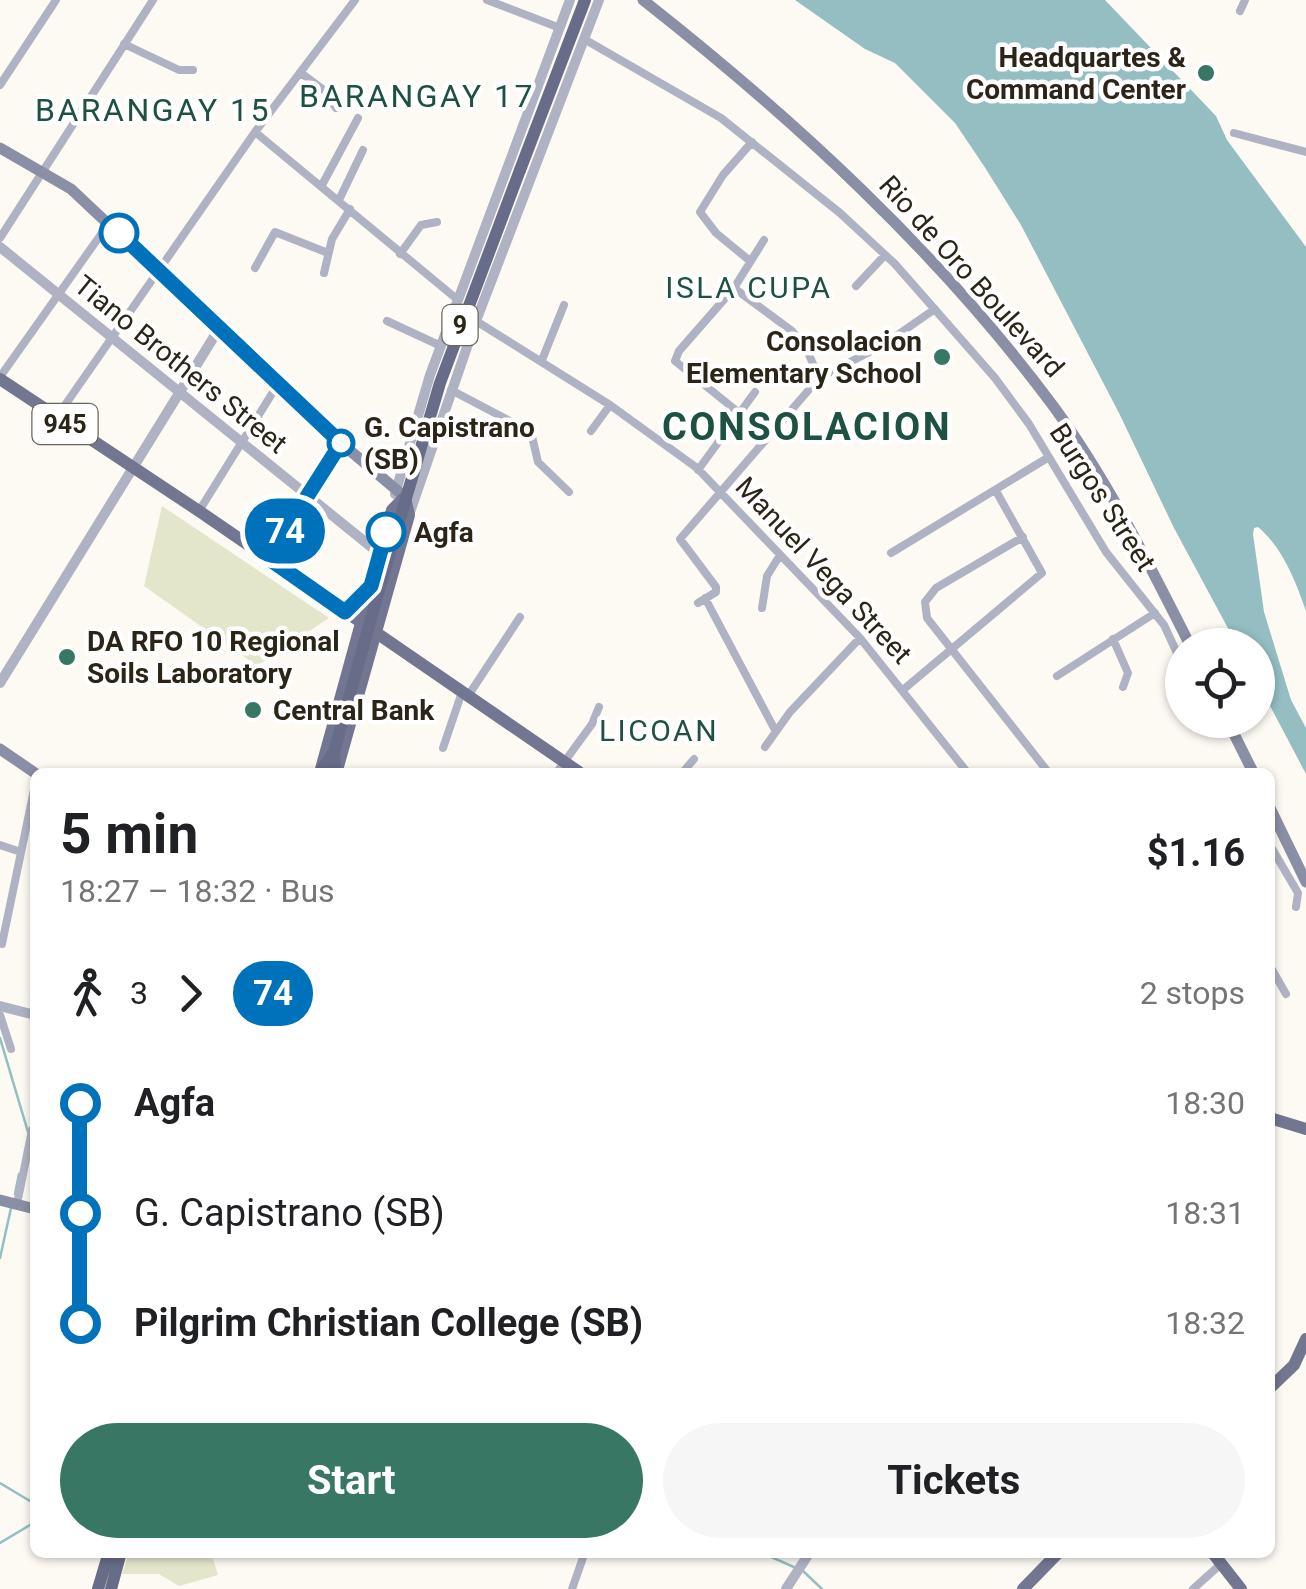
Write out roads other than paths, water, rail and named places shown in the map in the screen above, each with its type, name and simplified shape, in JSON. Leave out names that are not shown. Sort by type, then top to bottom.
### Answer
[{"type":"highway","name":"9","points":[[323,768],[334,752],[400,493],[585,0]]},
{"type":"highway","name":"9","points":[[334,752],[336,768]]},
{"type":"highway","points":[[98,1589],[107,1558]]},
{"type":"highway","points":[[111,1589],[119,1558]]},
{"type":"main road","name":"Rio de Oro Boulevard","points":[[644,0],[882,208],[974,310],[1078,443],[1115,502],[1181,628]]},
{"type":"main road","points":[[0,148],[72,189],[341,443],[400,493]]},
{"type":"main road","name":"945","points":[[0,378],[361,623]]},
{"type":"main road","name":"9","points":[[321,768],[361,623],[376,584],[392,510],[400,493]]},
{"type":"main road","name":"9","points":[[337,768],[409,515],[400,493]]},
{"type":"main road","points":[[345,612],[376,584]]},
{"type":"main road","points":[[361,623],[465,694],[561,768]]},
{"type":"main road","points":[[1237,738],[1251,768]]},
{"type":"main road","points":[[0,749],[30,770]]},
{"type":"main road","points":[[1275,818],[1306,882]]},
{"type":"main road","points":[[1275,1120],[1306,1129]]},
{"type":"main road","points":[[0,1200],[30,1207]]},
{"type":"main road","points":[[1275,1383],[1294,1365],[1306,1339]]},
{"type":"main road","points":[[1023,1589],[1053,1558]]},
{"type":"main road","points":[[1217,1558],[1241,1589]]},
{"type":"street","points":[[0,86],[56,0]]},
{"type":"street","points":[[0,238],[154,0]]},
{"type":"street","points":[[56,418],[255,132],[355,0]]},
{"type":"street","name":"Burgos Street","points":[[487,0],[584,39],[709,110],[840,213],[885,255],[994,378],[1049,457],[1106,552],[1165,628]]},
{"type":"street","points":[[400,493],[415,420],[570,0]]},
{"type":"street","points":[[409,515],[476,320],[599,0]]},
{"type":"street","points":[[1240,12],[1245,0]]},
{"type":"street","points":[[124,44],[179,70],[193,70]]},
{"type":"street","points":[[301,73],[325,91],[336,108]]},
{"type":"street","points":[[322,185],[358,118]]},
{"type":"street","points":[[255,132],[458,300]]},
{"type":"street","points":[[1234,132],[1306,152]]},
{"type":"street","points":[[750,262],[700,212],[723,175],[752,142]]},
{"type":"street","points":[[339,200],[362,150]]},
{"type":"street","points":[[324,273],[335,230],[350,210]]},
{"type":"street","points":[[400,254],[420,225],[437,222]]},
{"type":"street","points":[[0,378],[109,223]]},
{"type":"street","points":[[255,268],[274,232],[328,253]]},
{"type":"street","points":[[738,412],[675,361],[734,288],[764,240]]},
{"type":"street","name":"Tiano Brothers Street","points":[[0,247],[380,554]]},
{"type":"street","points":[[856,286],[885,255]]},
{"type":"street","points":[[734,288],[792,331],[807,350],[819,378]]},
{"type":"street","points":[[542,360],[564,304]]},
{"type":"street","points":[[775,730],[701,601],[716,592],[716,587],[680,539],[819,378],[882,345],[935,309]]},
{"type":"street","name":"Manuel Vega Street","points":[[476,320],[610,405],[698,470],[860,638],[964,768]]},
{"type":"street","points":[[386,321],[441,346]]},
{"type":"street","points":[[0,683],[220,327]]},
{"type":"street","points":[[199,510],[278,384]]},
{"type":"street","points":[[451,390],[531,432],[538,462],[569,492]]},
{"type":"street","points":[[698,470],[755,392]]},
{"type":"street","points":[[591,431],[610,405]]},
{"type":"street","points":[[268,558],[341,443]]},
{"type":"street","points":[[891,552],[1049,457]]},
{"type":"street","points":[[904,690],[1042,573],[996,491]]},
{"type":"street","points":[[1023,537],[936,588],[925,602],[927,618],[1045,768]]},
{"type":"street","points":[[762,608],[766,576],[780,555]]},
{"type":"street","points":[[1057,676],[1154,613]]},
{"type":"street","points":[[443,748],[465,694],[520,617]]},
{"type":"street","points":[[765,748],[775,730],[860,638]]},
{"type":"street","points":[[1113,640],[1128,674],[1122,686]]},
{"type":"street","points":[[561,768],[592,724],[599,707]]},
{"type":"street","points":[[686,768],[694,759]]},
{"type":"street","points":[[2,944],[30,809]]},
{"type":"street","points":[[0,845],[21,852]]},
{"type":"street","points":[[1275,853],[1298,892],[1296,907]]},
{"type":"street","points":[[1275,975],[1286,994]]},
{"type":"street","points":[[0,1006],[30,1014]]},
{"type":"street","points":[[0,1015],[10,1049]]},
{"type":"street","points":[[17,1204],[30,1140]]},
{"type":"street","points":[[572,1589],[584,1558]]},
{"type":"street","points":[[786,1589],[806,1558]]},
{"type":"street","points":[[1193,1589],[1222,1564]]},
{"type":"water","points":[[795,0],[1105,0],[1216,116],[1227,140],[1306,247],[1306,611],[1281,555],[1258,527],[1253,534],[1269,628],[1228,628],[1021,225],[955,123],[895,63],[865,49]]},
{"type":"water","points":[[1275,648],[1291,700],[1306,728],[1306,774],[1275,715]]},
{"type":"waterway","points":[[0,1038],[28,1132]]},
{"type":"waterway","points":[[15,1194],[19,1174]]},
{"type":"waterway","points":[[0,1258],[11,1208]]},
{"type":"waterway","points":[[0,1483],[30,1501]]},
{"type":"waterway","points":[[0,1543],[30,1525]]},
{"type":"waterway","points":[[774,1558],[796,1568]]},
{"type":"waterway","points":[[803,1571],[822,1589]]},
{"type":"place","name":"Headquartes & Command Center","points":[[1206,73]]},
{"type":"place","name":"Consolacion Elementary School","points":[[942,357]]},
{"type":"place","name":"G. Capistrano (SB)","points":[[341,443]]},
{"type":"place","name":"Agfa","points":[[386,532]]},
{"type":"place","name":"DA RFO 10 Regional Soils Laboratory","points":[[67,657]]},
{"type":"place","name":"Central Bank","points":[[253,710]]},
{"type":"district","name":"BARANGAY 17","points":[[417,96]]},
{"type":"district","name":"BARANGAY 15","points":[[153,110]]},
{"type":"district","name":"ISLA CUPA","points":[[749,288]]},
{"type":"district","name":"CONSOLACION","points":[[807,427]]},
{"type":"district","name":"LICOAN","points":[[659,731]]}]
